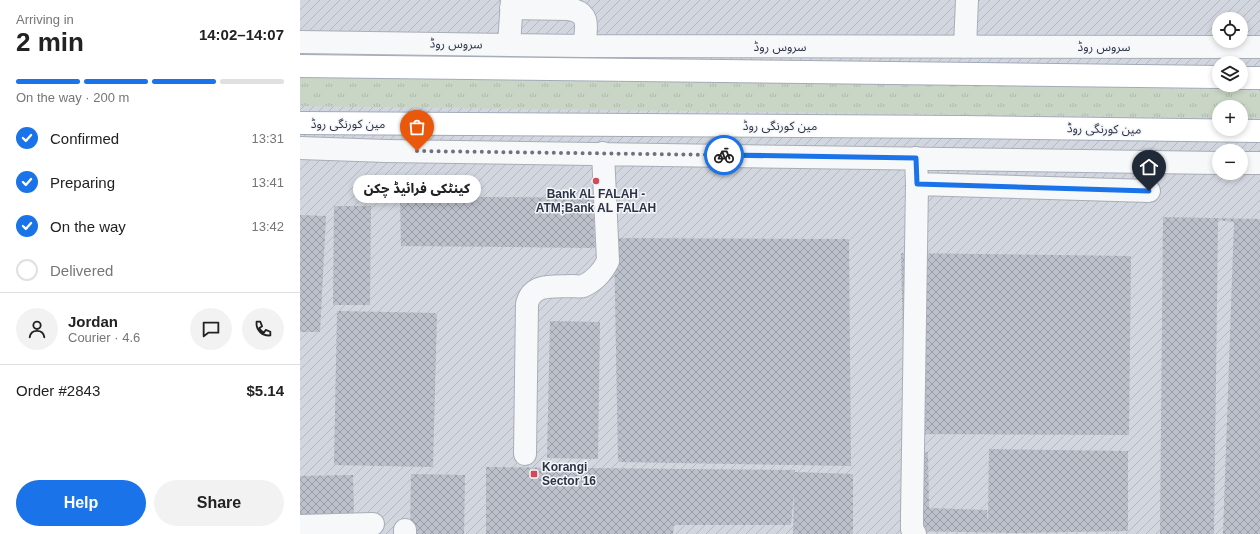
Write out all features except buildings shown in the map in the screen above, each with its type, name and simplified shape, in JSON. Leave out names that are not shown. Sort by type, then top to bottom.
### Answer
[{"type":"main road","points":[[300,66],[1212,77]]},
{"type":"main road","points":[[1248,78],[1260,78]]},
{"type":"main road","name":"مین کورنگی روڈ","points":[[300,123],[954,127],[1260,131]]},
{"type":"street","points":[[966,47],[967,0]]},
{"type":"street","points":[[510,45],[512,4],[568,9],[581,12],[587,24],[584,46]]},
{"type":"street","name":"سروس روڈ","points":[[300,42],[584,46],[1260,47]]},
{"type":"street","points":[[300,148],[386,151],[1212,162]]},
{"type":"street","points":[[525,454],[527,304],[534,291],[542,287],[582,286],[602,272],[608,260],[603,153]]},
{"type":"street","points":[[915,534],[912,529],[912,516],[917,184],[916,158]]},
{"type":"street","points":[[1248,163],[1260,163]]},
{"type":"street","points":[[917,184],[1149,191]]},
{"type":"street","points":[[300,526],[373,524]]},
{"type":"shaded area","name":"Korangi Sector 16","points":[[300,0],[1260,0],[1260,534],[300,534]]},
{"type":"green space","points":[[300,74],[1026,85],[1212,90],[1212,92],[1260,91],[1260,118],[1248,118],[1248,100],[1212,100],[1212,118],[300,106]]},
{"type":"way so far","points":[[417,151],[724,155]]},
{"type":"place","name":"کینٹکی فرائیڈ چکن","points":[[417,151]]},
{"type":"place","name":"Bank AL FALAH - ATM;Bank AL FALAH","points":[[596,181]]},
{"type":"place","name":"Korangi Sector 16","points":[[534,474]]},
{"type":"route","points":[[724,155],[916,158],[917,184],[1149,191]]}]
